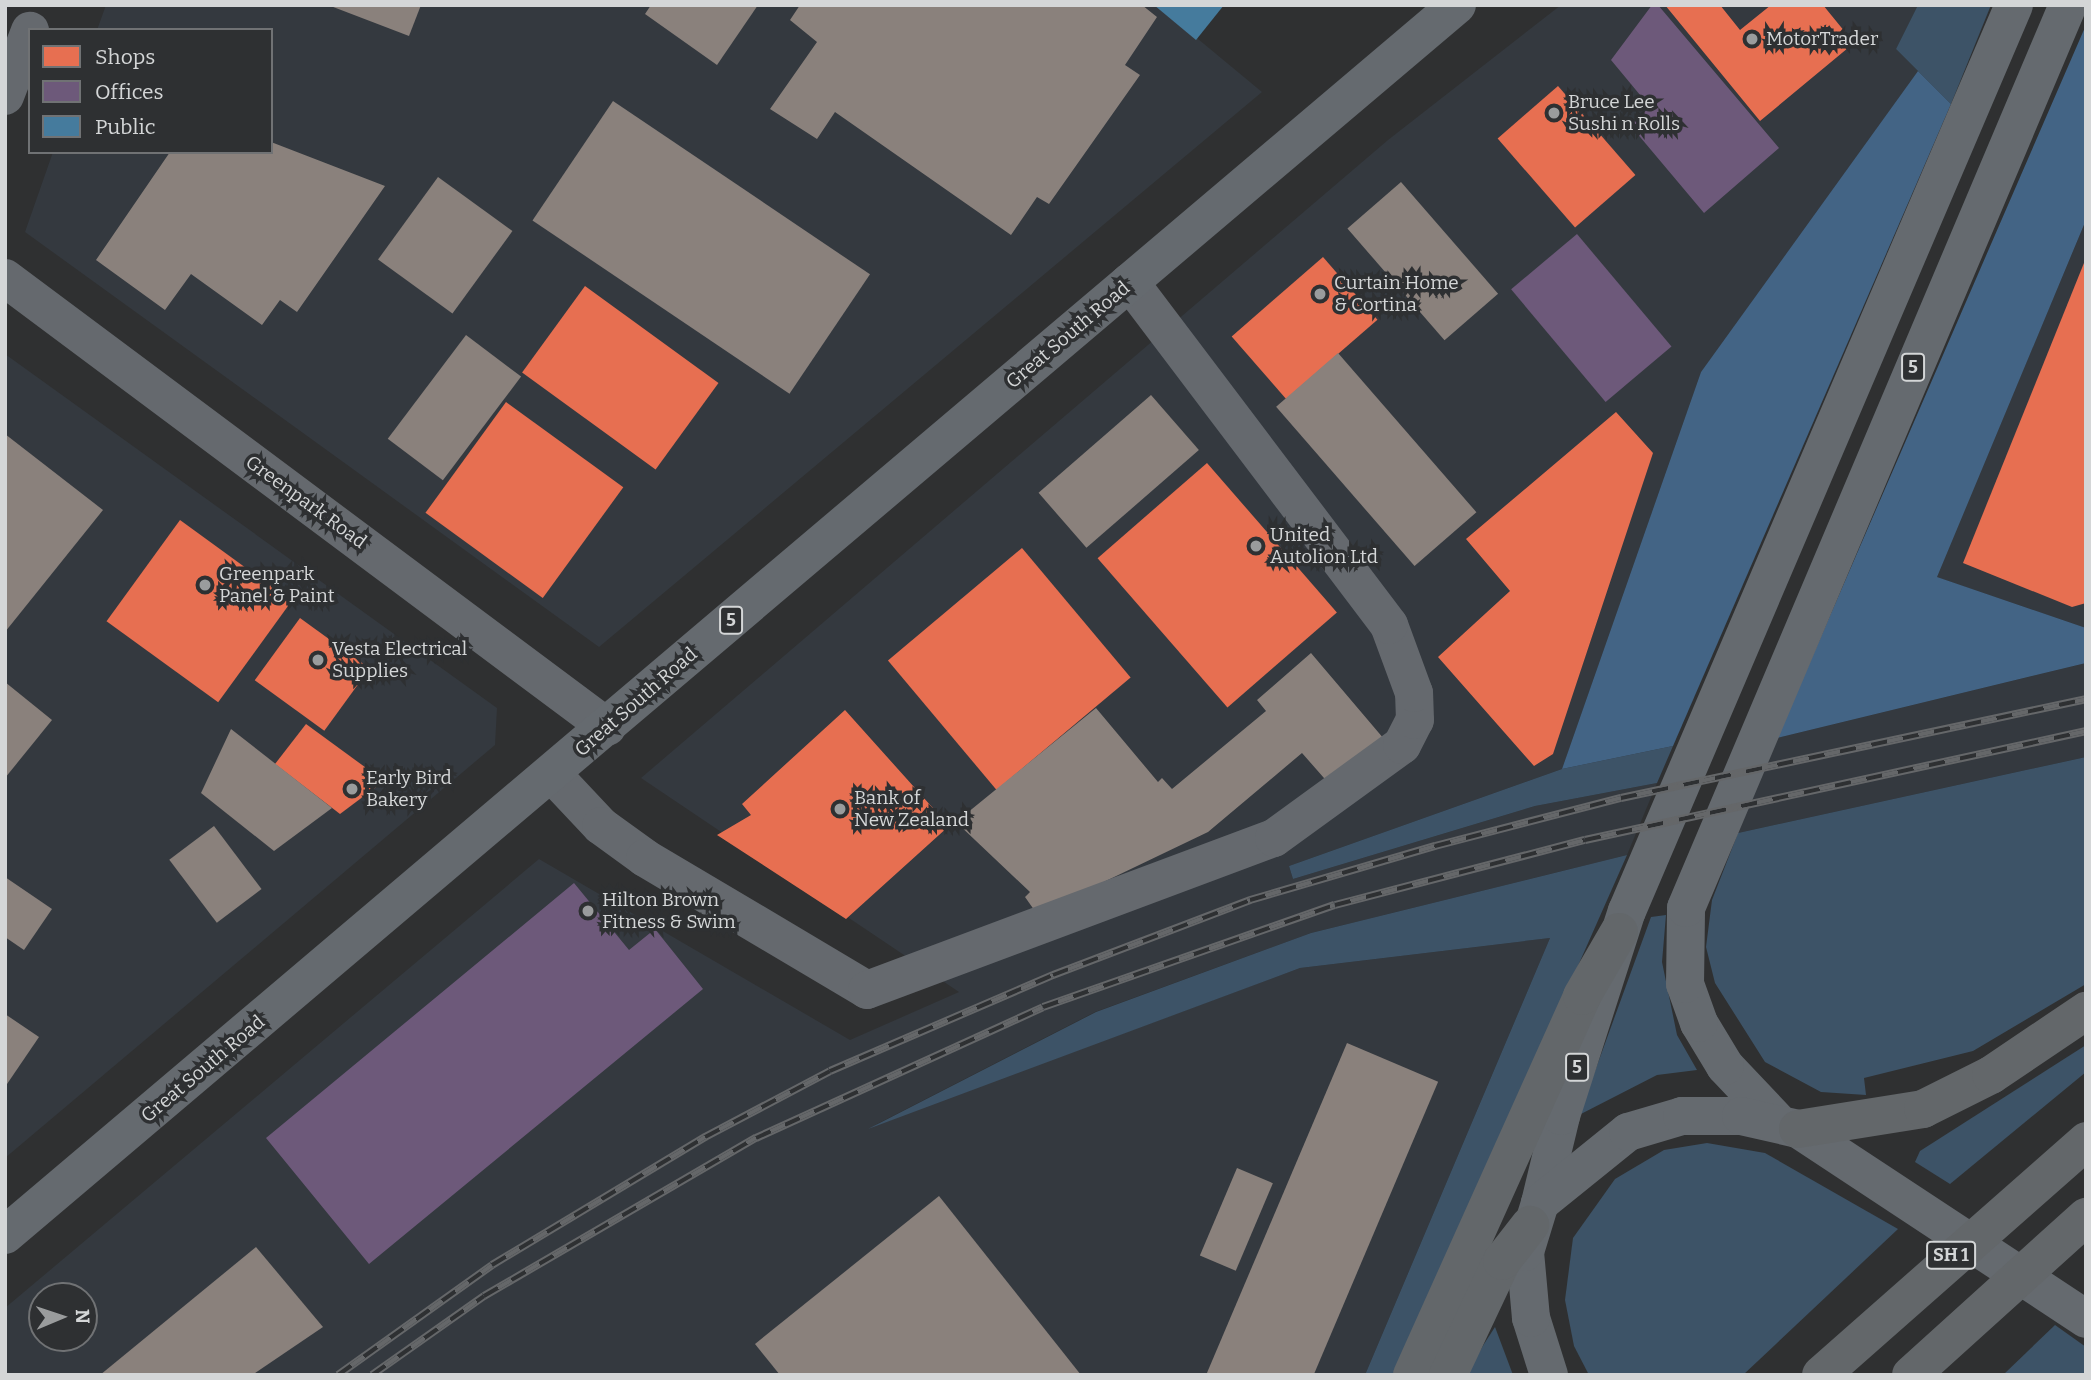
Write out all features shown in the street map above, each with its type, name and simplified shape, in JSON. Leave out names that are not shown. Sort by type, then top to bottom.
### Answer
[{"type":"highway","points":[[1412,1375],[1582,996],[1623,922]]},
{"type":"highway","points":[[1787,1124],[1923,1109],[1991,1075],[2086,1011]]},
{"type":"highway","name":"SH 1","points":[[1821,1375],[2086,1141]]},
{"type":"highway","points":[[1448,1375],[1502,1261],[1535,1214]]},
{"type":"highway","points":[[1911,1375],[2086,1217]]},
{"type":"main road","name":"Great South Road","points":[[5,1234],[552,774],[1457,5]]},
{"type":"main road","name":"5","points":[[1549,1375],[1531,1318],[1525,1252],[1623,922],[2014,5]]},
{"type":"main road","name":"5","points":[[2068,5],[1757,729],[1688,903],[1685,984],[1699,1023],[1725,1066],[1787,1124],[1908,1198],[2086,1319]]},
{"type":"main road","points":[[1535,1214],[1603,1148],[1638,1128],[1682,1116],[1787,1124]]},
{"type":"street","points":[[31,28],[39,5]]},
{"type":"street","points":[[5,96],[28,35]]},
{"type":"street","name":"Greenpark Road","points":[[5,278],[607,727]]},
{"type":"street","points":[[552,774],[601,826],[645,858],[867,990],[1274,838],[1402,745],[1415,720],[1414,693],[1389,625],[1130,282]]},
{"type":"shaded area","points":[[106,5],[1157,5],[1262,92],[599,647],[25,232],[52,154],[273,154],[273,28],[98,28]]},
{"type":"shaded area","points":[[1561,5],[1918,5],[1896,49],[1918,71],[1701,372],[1562,769],[1289,866],[1293,879],[1535,806],[1657,783],[1627,855],[1311,933],[1095,1012],[875,1125],[1300,968],[1550,938],[1365,1375],[5,1375],[5,1308],[28,1289],[28,1352],[98,1352],[98,1282],[36,1282],[539,859],[850,1040],[959,992],[641,778],[1388,140]]},
{"type":"shaded area","points":[[1918,5],[1991,5],[1951,104],[1896,49]]},
{"type":"shaded area","points":[[2086,25],[2086,220],[1937,577],[2086,628],[2086,663],[1777,738]]},
{"type":"shaded area","points":[[1918,71],[1951,104],[1673,746],[1562,769],[1701,372]]},
{"type":"shaded area","points":[[2086,220],[2086,628],[1936,577]]},
{"type":"shaded area","points":[[5,354],[497,708],[495,745],[5,1158]]},
{"type":"shaded area","points":[[2086,663],[2086,757],[1738,833],[1777,738]]},
{"type":"shaded area","points":[[1673,746],[1657,783],[1535,806],[1293,879],[1289,866],[1562,769]]},
{"type":"shaded area","points":[[2086,757],[2086,984],[1973,1051],[1864,1078],[1866,1095],[1821,1092],[1765,1062],[1715,983],[1706,947],[1712,900],[1738,833]]},
{"type":"shaded area","points":[[1627,855],[1397,1375],[1365,1375],[1550,938],[1300,968],[868,1129],[1096,1012],[1311,933]]},
{"type":"shaded area","points":[[1666,915],[1662,962],[1677,1035],[1697,1070],[1657,1075],[1579,1115],[1651,917]]},
{"type":"shaded area","points":[[2086,1045],[2086,1072],[1950,1184],[1915,1162],[1920,1151]]},
{"type":"shaded area","points":[[1707,1143],[1765,1153],[1898,1229],[1743,1375],[1589,1375],[1574,1346],[1565,1300],[1573,1238],[1615,1179],[1664,1150]]},
{"type":"shaded area","points":[[2055,1325],[2086,1347],[2086,1375],[2003,1375]]},
{"type":"shaded area","points":[[1495,1327],[1513,1375],[1466,1375],[1484,1344]]},
{"type":"building: Shops","points":[[1665,5],[1720,5],[1740,30],[1771,5],[1823,5],[1854,43],[1760,121]]},
{"type":"building: Shops","points":[[1558,86],[1635,175],[1575,228],[1498,138]]},
{"type":"building: Shops","points":[[1323,257],[1377,320],[1286,399],[1232,336]]},
{"type":"building: Shops","points":[[2086,258],[2086,603],[2072,607],[1963,563]]},
{"type":"building: Shops","points":[[585,286],[718,383],[656,470],[522,373]]},
{"type":"building: Shops","points":[[506,402],[623,487],[543,598],[425,513]]},
{"type":"building: Shops","points":[[1616,412],[1653,453],[1553,754],[1534,766],[1438,657],[1510,591],[1466,539]]},
{"type":"building: Shops","points":[[1207,463],[1337,612],[1227,708],[1098,558]]},
{"type":"building: Shops","points":[[180,520],[292,601],[218,702],[107,621]]},
{"type":"building: Shops","points":[[1022,548],[1131,677],[997,790],[888,660]]},
{"type":"building: Shops","points":[[300,618],[370,669],[324,731],[255,680]]},
{"type":"building: Shops","name":"Bank of New Zealand","points":[[845,710],[949,826],[846,919],[717,835],[751,815],[742,804]]},
{"type":"building: Shops","points":[[306,724],[384,781],[340,814],[275,764]]},
{"type":"building: Offices","points":[[1652,5],[1658,5],[1779,148],[1704,213],[1630,125],[1650,107],[1611,60]]},
{"type":"building: Offices","points":[[1577,234],[1671,347],[1606,402],[1511,289]]},
{"type":"building: Offices","points":[[574,883],[629,950],[655,929],[703,989],[369,1264],[266,1138]]},
{"type":"building: Public","points":[[1154,5],[1224,5],[1196,40]]},
{"type":"building: Industry","points":[[328,5],[421,5],[409,36]]},
{"type":"building: Industry","points":[[651,5],[758,5],[717,65],[645,14]]},
{"type":"building: Industry","points":[[800,5],[1142,5],[1157,17],[1125,65],[1140,75],[1049,204],[1037,197],[1011,235],[835,112],[817,139],[770,109],[817,42],[790,20]]},
{"type":"building: Industry","points":[[613,101],[870,274],[789,394],[532,220]]},
{"type":"building: Industry","points":[[273,143],[385,186],[297,312],[280,300],[262,325],[191,274],[165,310],[96,260],[169,154],[273,154]]},
{"type":"building: Industry","points":[[438,177],[512,231],[452,314],[378,260]]},
{"type":"building: Industry","points":[[1401,182],[1498,294],[1445,340],[1347,229]]},
{"type":"building: Industry","points":[[466,335],[521,377],[443,480],[388,439]]},
{"type":"building: Industry","points":[[1338,353],[1476,512],[1415,566],[1276,407]]},
{"type":"building: Industry","points":[[1151,395],[1199,450],[1086,548],[1039,493]]},
{"type":"building: Industry","points":[[5,434],[103,510],[5,632]]},
{"type":"building: Industry","points":[[1311,653],[1384,739],[1331,786],[1302,753],[1208,832],[1037,914],[1025,897],[1030,892],[956,822],[1096,708],[1158,782],[1162,778],[1172,789],[1266,711],[1257,700]]},
{"type":"building: Industry","points":[[5,682],[52,720],[5,778]]},
{"type":"building: Industry","points":[[231,729],[332,808],[274,851],[201,793]]},
{"type":"building: Industry","points":[[214,826],[262,889],[217,923],[169,860]]},
{"type":"building: Industry","points":[[5,877],[52,909],[24,950],[5,937]]},
{"type":"building: Industry","points":[[5,1014],[39,1037],[5,1087]]},
{"type":"building: Industry","points":[[1347,1043],[1438,1082],[1314,1375],[1207,1373]]},
{"type":"building: Industry","points":[[1237,1168],[1273,1183],[1236,1271],[1200,1255]]},
{"type":"building: Industry","points":[[939,1196],[1081,1375],[780,1375],[755,1344]]},
{"type":"building: Industry","points":[[256,1247],[323,1327],[252,1375],[100,1375]]},
{"type":"railway","points":[[338,1375],[492,1265],[705,1137],[830,1071],[1053,975],[1250,900],[1435,846],[1621,798],[2086,699]]},
{"type":"railway","points":[[372,1375],[484,1296],[756,1138],[1043,1007],[1335,905],[1585,840],[2086,731]]},
{"type":"place","name":"MotorTrader","points":[[1752,39]]},
{"type":"place","name":"Bruce Lee Sushi n Rolls","points":[[1554,113]]},
{"type":"place","name":"Curtain Home & Cortina","points":[[1320,294]]},
{"type":"place","name":"United Autolion Ltd","points":[[1256,546]]},
{"type":"place","name":"Greenpark Panel & Paint","points":[[205,585]]},
{"type":"place","name":"Vesta Electrical Supplies","points":[[318,660]]},
{"type":"place","name":"Early Bird Bakery","points":[[352,789]]},
{"type":"place","name":"Bank of New Zealand","points":[[840,809]]},
{"type":"place","name":"Hilton Brown Fitness & Swim","points":[[588,911]]}]
